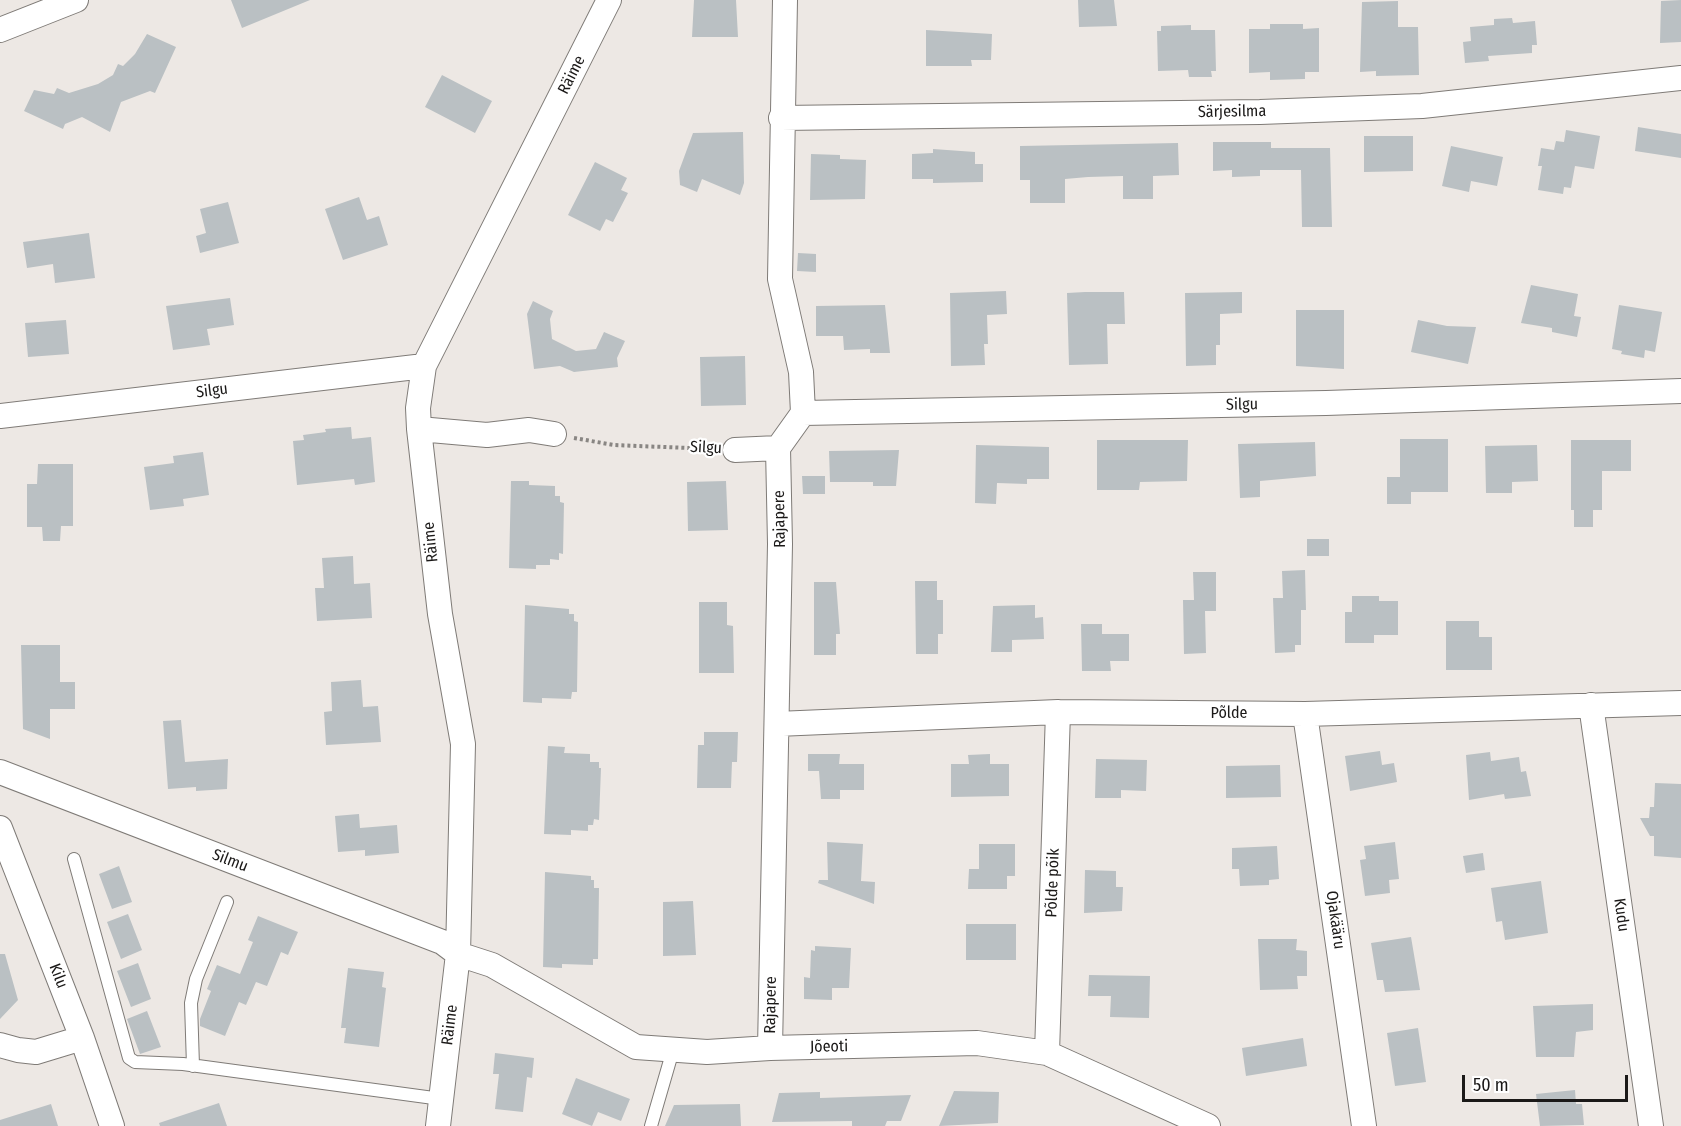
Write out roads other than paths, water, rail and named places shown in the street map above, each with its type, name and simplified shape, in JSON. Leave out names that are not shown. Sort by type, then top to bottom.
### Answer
[{"type":"street","points":[[0,30],[76,0]]},
{"type":"street","name":"Räime","points":[[438,1126],[458,954],[463,744],[440,614],[419,429],[418,408],[424,366],[609,0]]},
{"type":"street","points":[[778,448],[803,413],[801,372],[780,279],[781,118],[785,0]]},
{"type":"street","name":"Särjesilma","points":[[781,118],[1260,112],[1422,106],[1681,78]]},
{"type":"street","name":"Silgu","points":[[0,416],[424,366]]},
{"type":"street","name":"Silgu","points":[[803,413],[1326,403],[1681,391]]},
{"type":"street","points":[[419,429],[487,435],[530,430],[554,434]]},
{"type":"street","name":"Silgu","points":[[735,450],[778,448]]},
{"type":"street","name":"Rajapere","points":[[770,1048],[780,544],[778,448]]},
{"type":"street","name":"Põlde","points":[[777,724],[1058,712],[1305,714],[1681,703]]},
{"type":"street","name":"Kudu","points":[[1591,705],[1651,1126]]},
{"type":"street","name":"Põlde põik","points":[[1047,1053],[1058,712]]},
{"type":"street","name":"Ojakääru","points":[[1305,714],[1364,1126]]},
{"type":"street","name":"Silmu","points":[[0,772],[442,942],[458,954]]},
{"type":"street","name":"Kilu","points":[[0,828],[82,1038],[112,1126]]},
{"type":"street","name":"Jõeoti","points":[[458,954],[492,965],[636,1047],[707,1052],[770,1048],[977,1043],[1047,1053],[1208,1126]]},
{"type":"street","points":[[0,1045],[36,1052],[82,1038]]},
{"type":"lane","points":[[74,859],[129,1058],[135,1062],[193,1065],[441,1099]]},
{"type":"lane","points":[[193,1065],[191,1003],[196,979],[226,902]]},
{"type":"lane","points":[[651,1126],[673,1050]]}]
